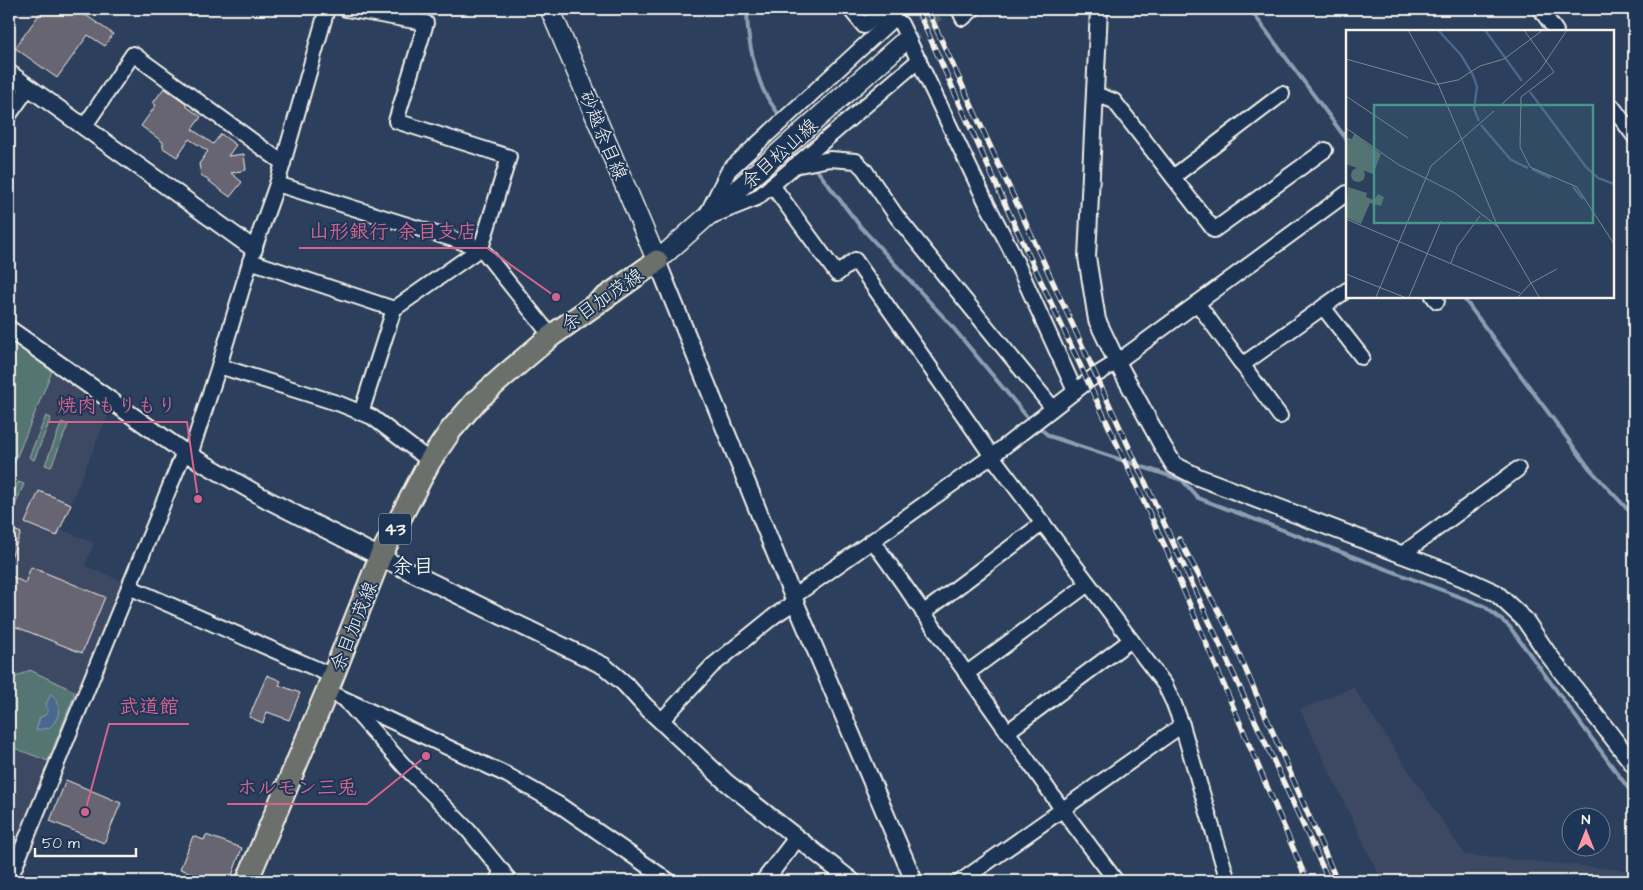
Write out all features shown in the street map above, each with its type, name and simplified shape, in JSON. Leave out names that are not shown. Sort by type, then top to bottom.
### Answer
[{"type":"main road","name":"砂越余目線","points":[[550,9],[657,261]]},
{"type":"main road","name":"余目松山線","points":[[657,261],[901,44]]},
{"type":"main road","name":"余目加茂線","points":[[247,881],[334,688],[380,557],[430,461],[451,430],[476,401],[550,336],[657,261]]},
{"type":"street","points":[[9,881],[129,587],[187,453],[219,366],[252,255],[283,163],[327,9]]},
{"type":"street","points":[[346,9],[426,23],[396,121],[509,158],[481,248],[394,308],[361,413]]},
{"type":"street","points":[[850,9],[864,26],[886,10],[900,24],[1010,248],[1075,390]]},
{"type":"street","points":[[959,9],[963,18],[973,9]]},
{"type":"street","points":[[1099,9],[1087,257],[1098,320],[1117,362],[1174,465],[1198,477],[1461,577],[1496,593],[1525,620],[1548,654],[1634,765]]},
{"type":"street","points":[[1540,9],[1555,30]]},
{"type":"street","points":[[704,219],[729,170],[894,18]]},
{"type":"street","points":[[84,127],[133,54],[283,163]]},
{"type":"street","points":[[704,219],[757,198],[919,60]]},
{"type":"street","points":[[9,73],[84,127],[252,255],[394,308]]},
{"type":"street","points":[[9,115],[29,87]]},
{"type":"street","points":[[1095,94],[1114,101],[1214,230],[1326,150]]},
{"type":"street","points":[[1173,177],[1282,94]]},
{"type":"street","points":[[1613,107],[1634,136]]},
{"type":"street","points":[[794,166],[830,160],[856,161],[864,169],[897,217],[1052,407]]},
{"type":"street","points":[[276,184],[481,248],[550,336]]},
{"type":"street","points":[[772,185],[836,274],[855,260],[992,456],[1165,686],[1182,725],[1228,881]]},
{"type":"street","points":[[661,721],[712,666],[794,599],[992,456],[1075,390],[1117,362],[1346,194]]},
{"type":"street","points":[[657,261],[794,599],[914,881]]},
{"type":"street","points":[[1242,365],[1346,291]]},
{"type":"street","points":[[1197,303],[1280,416]]},
{"type":"street","points":[[1323,307],[1362,357]]},
{"type":"street","points":[[9,329],[187,453],[266,499],[380,557],[604,666],[626,684],[644,705],[726,782],[852,881]]},
{"type":"street","points":[[219,366],[340,404],[372,417],[430,461]]},
{"type":"street","points":[[1401,554],[1518,469]]},
{"type":"street","points":[[923,613],[1043,524]]},
{"type":"street","points":[[872,541],[1062,809],[1116,881]]},
{"type":"street","points":[[966,674],[1088,584]]},
{"type":"street","points":[[129,587],[507,775],[558,804],[669,881]]},
{"type":"street","points":[[1008,732],[1131,640]]},
{"type":"street","points":[[334,688],[406,768],[468,830],[503,878]]},
{"type":"street","points":[[961,881],[1182,725]]},
{"type":"street","points":[[764,881],[797,838]]},
{"type":"shaded area","points":[[9,340],[109,412],[60,529],[94,543],[85,566],[122,581],[9,857]]},
{"type":"shaded area","points":[[1353,687],[1465,855],[1634,871],[1634,881],[1382,881],[1300,710]]},
{"type":"shaded area","points":[[51,694],[57,702],[59,711],[56,720],[49,728],[36,730],[40,717],[48,712],[46,704]]},
{"type":"green space","points":[[9,340],[52,371],[9,476]]},
{"type":"green space","points":[[46,416],[51,418],[34,460],[29,457]]},
{"type":"green space","points":[[62,422],[68,425],[51,467],[45,465]]},
{"type":"green space","points":[[18,482],[24,484],[11,515],[9,514],[9,506]]},
{"type":"green space","points":[[30,670],[74,691],[74,696],[48,761],[9,746],[9,695],[16,677]]},
{"type":"building","points":[[43,9],[77,9],[113,34],[105,46],[88,35],[57,78],[15,48]]},
{"type":"building","points":[[164,88],[187,104],[186,106],[201,117],[192,129],[213,144],[221,134],[236,145],[228,156],[244,154],[246,170],[231,173],[242,182],[230,197],[201,175],[199,164],[208,151],[189,139],[177,157],[163,148],[163,142],[141,126],[156,105],[153,103]]},
{"type":"building","points":[[39,491],[71,504],[57,536],[25,523]]},
{"type":"building","points":[[9,528],[21,533],[9,562]]},
{"type":"building","points":[[31,567],[105,597],[82,653],[9,624],[9,575],[25,583]]},
{"type":"building","points":[[267,675],[281,681],[279,685],[300,693],[289,720],[267,712],[263,723],[249,717]]},
{"type":"building","points":[[66,780],[121,803],[104,843],[50,821]]},
{"type":"building","points":[[206,835],[242,848],[230,881],[213,881],[180,869],[193,836],[204,840]]},
{"type":"waterway","points":[[748,9],[749,38],[756,69],[768,99],[781,118]]},
{"type":"waterway","points":[[1250,9],[1346,139]]},
{"type":"waterway","points":[[813,165],[860,226],[950,324],[1028,418],[1049,436],[1182,480],[1198,498],[1484,606],[1509,626],[1634,796]]},
{"type":"waterway","points":[[1463,298],[1590,469],[1634,516]]},
{"type":"tunnel","points":[[901,44],[939,9]]},
{"type":"railway","points":[[917,9],[1010,215],[1167,551],[1307,881]]},
{"type":"railway","points":[[927,9],[1329,881]]},
{"type":"railway","points":[[1179,539],[1229,631],[1337,881]]},
{"type":"place","name":"山形銀行 余目支店","points":[[556,297]]},
{"type":"place","name":"焼肉もりもり","points":[[198,499]]},
{"type":"place","name":"ホルモン三兎","points":[[426,756]]},
{"type":"place","name":"武道館","points":[[85,812]]},
{"type":"district","name":"余目","points":[[413,566]]}]
